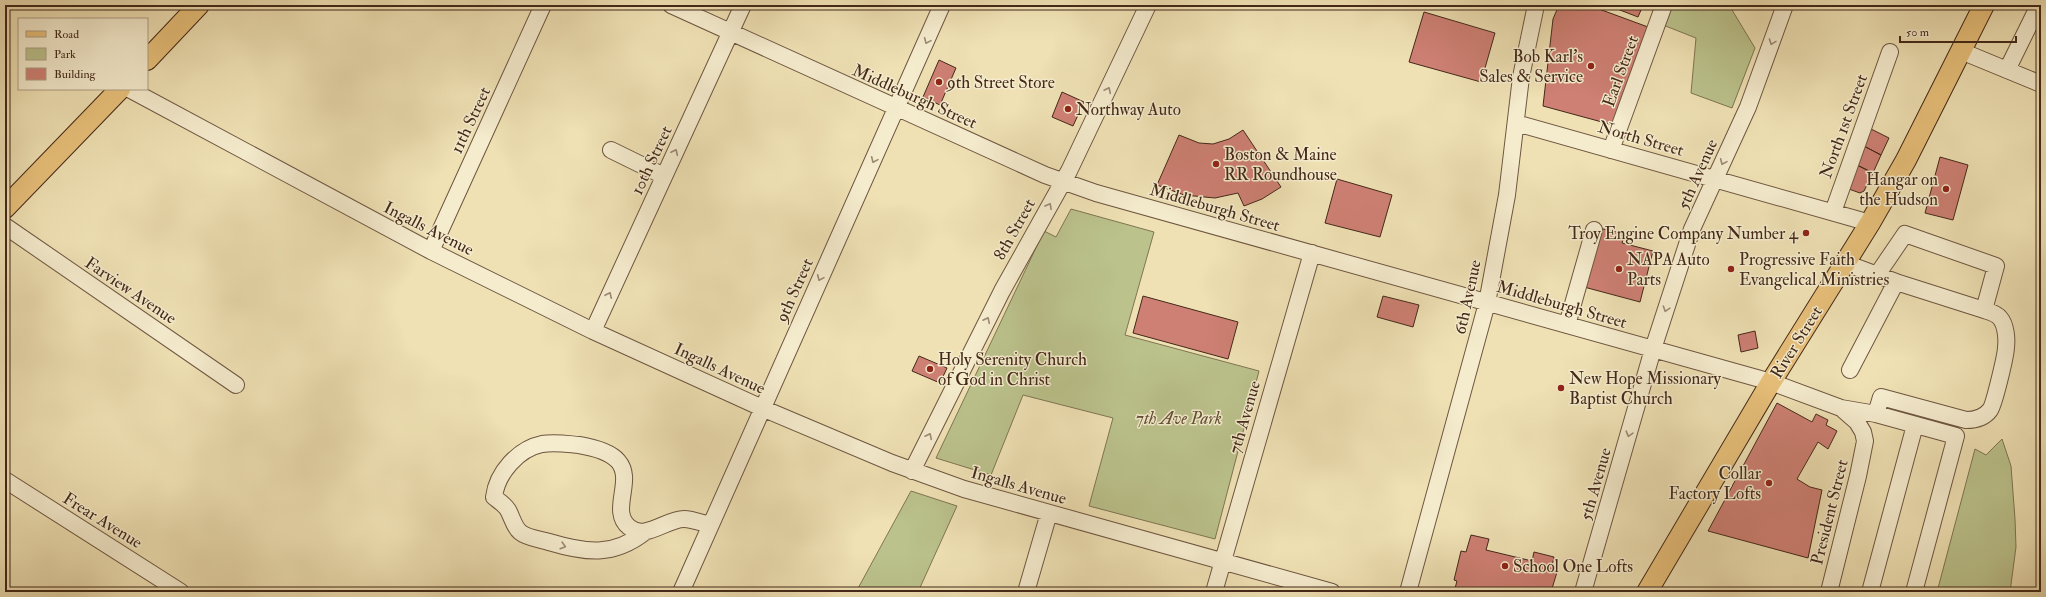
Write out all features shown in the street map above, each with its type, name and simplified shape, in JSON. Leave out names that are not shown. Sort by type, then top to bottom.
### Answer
[{"type":"main road","points":[[148,59],[199,5]]},
{"type":"main road","name":"River Street","points":[[1647,592],[1771,382],[1870,223],[1906,160],[1984,5]]},
{"type":"main road","points":[[5,208],[119,90]]},
{"type":"street","name":"11th Street","points":[[431,251],[543,5]]},
{"type":"street","name":"Middleburgh Street","points":[[672,5],[897,109],[1045,175],[1096,193],[1771,382],[1841,408]]},
{"type":"street","name":"10th Street","points":[[592,331],[743,5]]},
{"type":"street","name":"9th Street","points":[[681,592],[942,5]]},
{"type":"street","name":"8th Street","points":[[912,471],[1002,291],[1063,181],[1114,80],[1148,5]]},
{"type":"street","name":"6th Avenue","points":[[1408,592],[1487,303],[1507,195],[1521,77],[1536,5]]},
{"type":"street","name":"Earl Street","points":[[1611,150],[1664,5]]},
{"type":"street","name":"5th Avenue","points":[[1583,592],[1653,349],[1692,229],[1748,107],[1785,5]]},
{"type":"street","points":[[2007,70],[2039,5]]},
{"type":"street","points":[[1961,51],[2041,84]]},
{"type":"street","name":"North 1st Street","points":[[1833,212],[1890,52]]},
{"type":"street","name":"Ingalls Avenue","points":[[131,90],[431,251],[592,331],[762,408],[912,471],[945,483],[1049,513],[1332,592]]},
{"type":"street","name":"North Street","points":[[1516,123],[1870,223]]},
{"type":"street","points":[[611,150],[664,176]]},
{"type":"street","name":"Farview Avenue","points":[[5,226],[236,385]]},
{"type":"street","points":[[1567,325],[1594,230]]},
{"type":"street","points":[[1877,275],[1905,234],[1996,266],[1984,310]]},
{"type":"street","name":"7th Avenue","points":[[1214,592],[1312,253]]},
{"type":"street","points":[[1845,263],[1896,282],[1996,313],[2002,319],[2005,330],[2006,348],[1991,408],[1984,416],[1976,420],[1966,420],[1881,397],[1876,414]]},
{"type":"street","points":[[1850,370],[1896,282]]},
{"type":"street","points":[[1841,408],[1876,414],[1956,436],[1914,592]]},
{"type":"street","name":"President Street","points":[[1829,592],[1858,476],[1865,441],[1863,432],[1856,422],[1841,408]]},
{"type":"street","points":[[1870,592],[1915,425]]},
{"type":"street","points":[[645,532],[636,531],[629,527],[624,521],[621,502],[625,481],[623,471],[618,461],[606,453],[588,446],[560,443],[542,444],[527,450],[513,460],[502,474],[497,484],[494,497],[507,509],[518,531],[526,535],[571,548],[593,552],[607,550],[631,542],[645,532],[671,522],[684,519],[710,526]]},
{"type":"street","name":"Frear Avenue","points":[[5,480],[181,592]]},
{"type":"street","points":[[1026,592],[1049,513]]},
{"type":"green space","points":[[1671,5],[1729,5],[1755,48],[1732,108],[1691,93],[1696,38],[1663,25]]},
{"type":"green space","name":"7th Ave Park","points":[[1071,209],[1154,232],[1125,335],[1259,371],[1215,539],[1089,506],[1113,418],[1023,395],[991,475],[936,458],[1044,231],[1056,237]]},
{"type":"green space","points":[[2002,439],[2011,466],[2015,519],[2016,547],[2010,592],[1937,592],[1975,449],[1986,455]]},
{"type":"green space","points":[[911,491],[957,506],[918,592],[856,592]]},
{"type":"building","name":"Bob Karl's Sales & Service","points":[[1559,5],[1600,5],[1599,9],[1648,27],[1613,125],[1543,106],[1553,19]]},
{"type":"building","points":[[1607,5],[1628,5],[1641,10],[1638,17]]},
{"type":"building","points":[[1424,12],[1495,33],[1481,82],[1409,62]]},
{"type":"building","name":"9th Street Store","points":[[939,60],[956,68],[940,105],[923,97]]},
{"type":"building","name":"Northway Auto","points":[[1062,92],[1084,102],[1073,126],[1052,117]]},
{"type":"building","points":[[1869,128],[1889,138],[1881,155],[1862,145]]},
{"type":"building","name":"Boston & Maine RR Roundhouse","points":[[1243,130],[1281,187],[1262,199],[1244,206],[1238,193],[1215,198],[1184,195],[1157,185],[1179,135],[1199,143],[1213,144],[1229,139]]},
{"type":"building","points":[[1862,145],[1881,155],[1873,173],[1855,164]]},
{"type":"building","name":"Hangar on the Hudson","points":[[1940,157],[1968,165],[1953,220],[1925,213]]},
{"type":"building","points":[[1855,164],[1873,173],[1864,191],[1860,193],[1846,188]]},
{"type":"building","points":[[1337,179],[1392,195],[1380,237],[1325,223]]},
{"type":"building","name":"NAPA Auto Parts","points":[[1599,228],[1625,234],[1622,243],[1653,251],[1640,302],[1584,287]]},
{"type":"building","points":[[1143,296],[1238,322],[1228,359],[1133,333]]},
{"type":"building","points":[[1383,296],[1419,305],[1413,327],[1377,317]]},
{"type":"building","points":[[1755,331],[1758,348],[1741,352],[1738,335]]},
{"type":"building","name":"Holy Serenity Church of God in Christ","points":[[919,356],[947,368],[940,383],[912,371]]},
{"type":"building","name":"Collar Factory Lofts","points":[[1777,403],[1812,422],[1816,414],[1828,420],[1826,425],[1837,431],[1828,449],[1818,442],[1797,479],[1810,487],[1822,490],[1808,558],[1708,531]]},
{"type":"building","name":"School One Lofts","points":[[1471,535],[1489,539],[1486,550],[1532,561],[1534,552],[1554,557],[1551,570],[1557,572],[1551,592],[1454,592],[1457,581],[1454,580],[1461,551],[1466,552]]},
{"type":"place","name":"Bob Karl's Sales & Service","points":[[1591,66]]},
{"type":"place","name":"9th Street Store","points":[[939,82]]},
{"type":"place","name":"Northway Auto","points":[[1068,109]]},
{"type":"place","name":"Boston & Maine RR Roundhouse","points":[[1216,164]]},
{"type":"place","name":"Hangar on the Hudson","points":[[1946,189]]},
{"type":"place","name":"Troy Engine Company Number 4","points":[[1806,233]]},
{"type":"place","name":"NAPA Auto Parts","points":[[1619,269]]},
{"type":"place","name":"Progressive Faith Evangelical Ministries","points":[[1731,269]]},
{"type":"place","name":"Holy Serenity Church of God in Christ","points":[[930,369]]},
{"type":"place","name":"New Hope Missionary Baptist Church","points":[[1561,388]]},
{"type":"place","name":"Collar Factory Lofts","points":[[1769,483]]},
{"type":"place","name":"School One Lofts","points":[[1505,566]]}]
